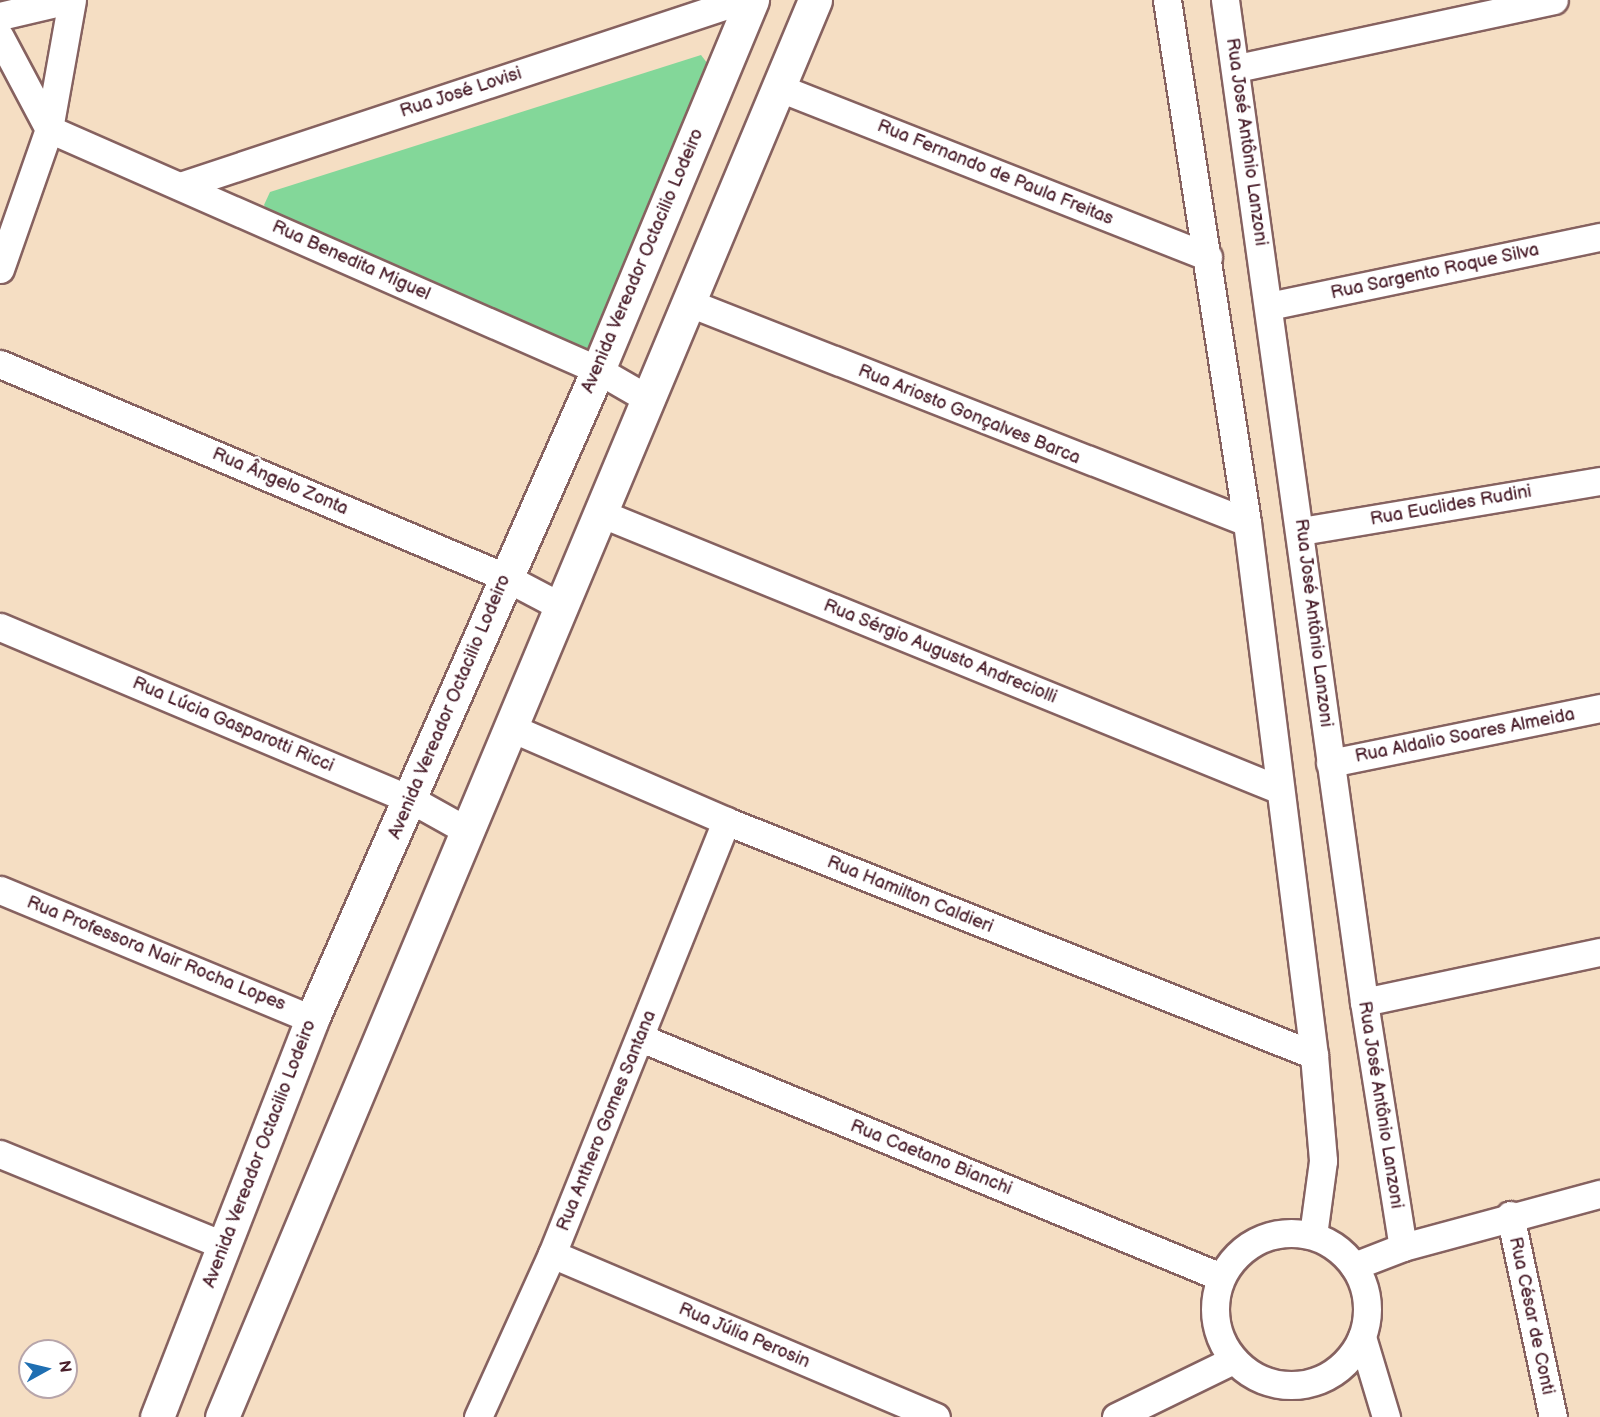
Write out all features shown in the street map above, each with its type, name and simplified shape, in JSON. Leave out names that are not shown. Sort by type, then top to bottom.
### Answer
[{"type":"street","points":[[0,16],[70,0],[49,129],[0,269]]},
{"type":"street","name":"Rua José Lovisi","points":[[180,186],[742,0]]},
{"type":"street","name":"Avenida Vereador Octacilio Lodeiro","points":[[156,1417],[225,1246],[312,1019],[412,800],[504,577],[598,370],[752,0]]},
{"type":"street","points":[[222,1417],[558,605],[692,304],[782,89],[815,0]]},
{"type":"street","points":[[1167,0],[1247,522],[1314,1055],[1323,1171],[1313,1235]]},
{"type":"street","name":"Rua José Antônio Lanzoni","points":[[1225,0],[1237,68],[1364,1002],[1403,1246]]},
{"type":"street","points":[[1237,68],[1554,0]]},
{"type":"street","points":[[0,37],[49,129]]},
{"type":"street","name":"Rua Fernando de Paula Freitas","points":[[782,89],[1208,257]]},
{"type":"street","name":"Rua Benedita Miguel","points":[[49,129],[598,370],[650,400]]},
{"type":"street","name":"Rua Sargento Roque Silva","points":[[1269,306],[1600,237]]},
{"type":"street","name":"Rua Ariosto Gonçalves Barca","points":[[692,304],[1247,522]]},
{"type":"street","name":"Rua Ângelo Zonta","points":[[0,364],[504,577],[558,605]]},
{"type":"street","name":"Rua Euclides Rudini","points":[[1301,531],[1600,481]]},
{"type":"street","name":"Rua Sérgio Augusto Andreciolli","points":[[600,513],[1280,790]]},
{"type":"street","name":"Rua Lúcia Gasparotti Ricci","points":[[0,627],[412,800],[464,829]]},
{"type":"street","name":"Rua Aldalio Soares Almeida","points":[[1330,763],[1600,708]]},
{"type":"street","name":"Rua Hamilton Caldieri","points":[[509,727],[726,821],[1314,1055]]},
{"type":"street","name":"Rua Anthero Gomes Santana","points":[[478,1417],[552,1254],[641,1038],[726,821]]},
{"type":"street","name":"Rua Professora Nair Rocha Lopes","points":[[0,890],[312,1019]]},
{"type":"street","points":[[1364,1002],[1600,952]]},
{"type":"street","name":"Rua Caetano Bianchi","points":[[641,1038],[1221,1277]]},
{"type":"street","points":[[0,1154],[225,1246]]},
{"type":"street","points":[[1354,1266],[1403,1246],[1510,1215],[1600,1194]]},
{"type":"street","name":"Rua César de Conti","points":[[1510,1215],[1553,1417]]},
{"type":"street","points":[[1292,1232],[1313,1235],[1337,1248],[1354,1266],[1367,1313],[1362,1337],[1342,1365],[1304,1385],[1278,1385],[1253,1376],[1233,1360],[1215,1320],[1221,1277],[1250,1244],[1292,1232]]},
{"type":"street","name":"Rua Júlia Perosin","points":[[552,1254],[936,1417]]},
{"type":"street","points":[[1362,1337],[1386,1417]]},
{"type":"street","points":[[1116,1417],[1233,1360]]},
{"type":"green space","points":[[701,55],[714,72],[593,353],[274,221],[264,205],[270,192]]}]
